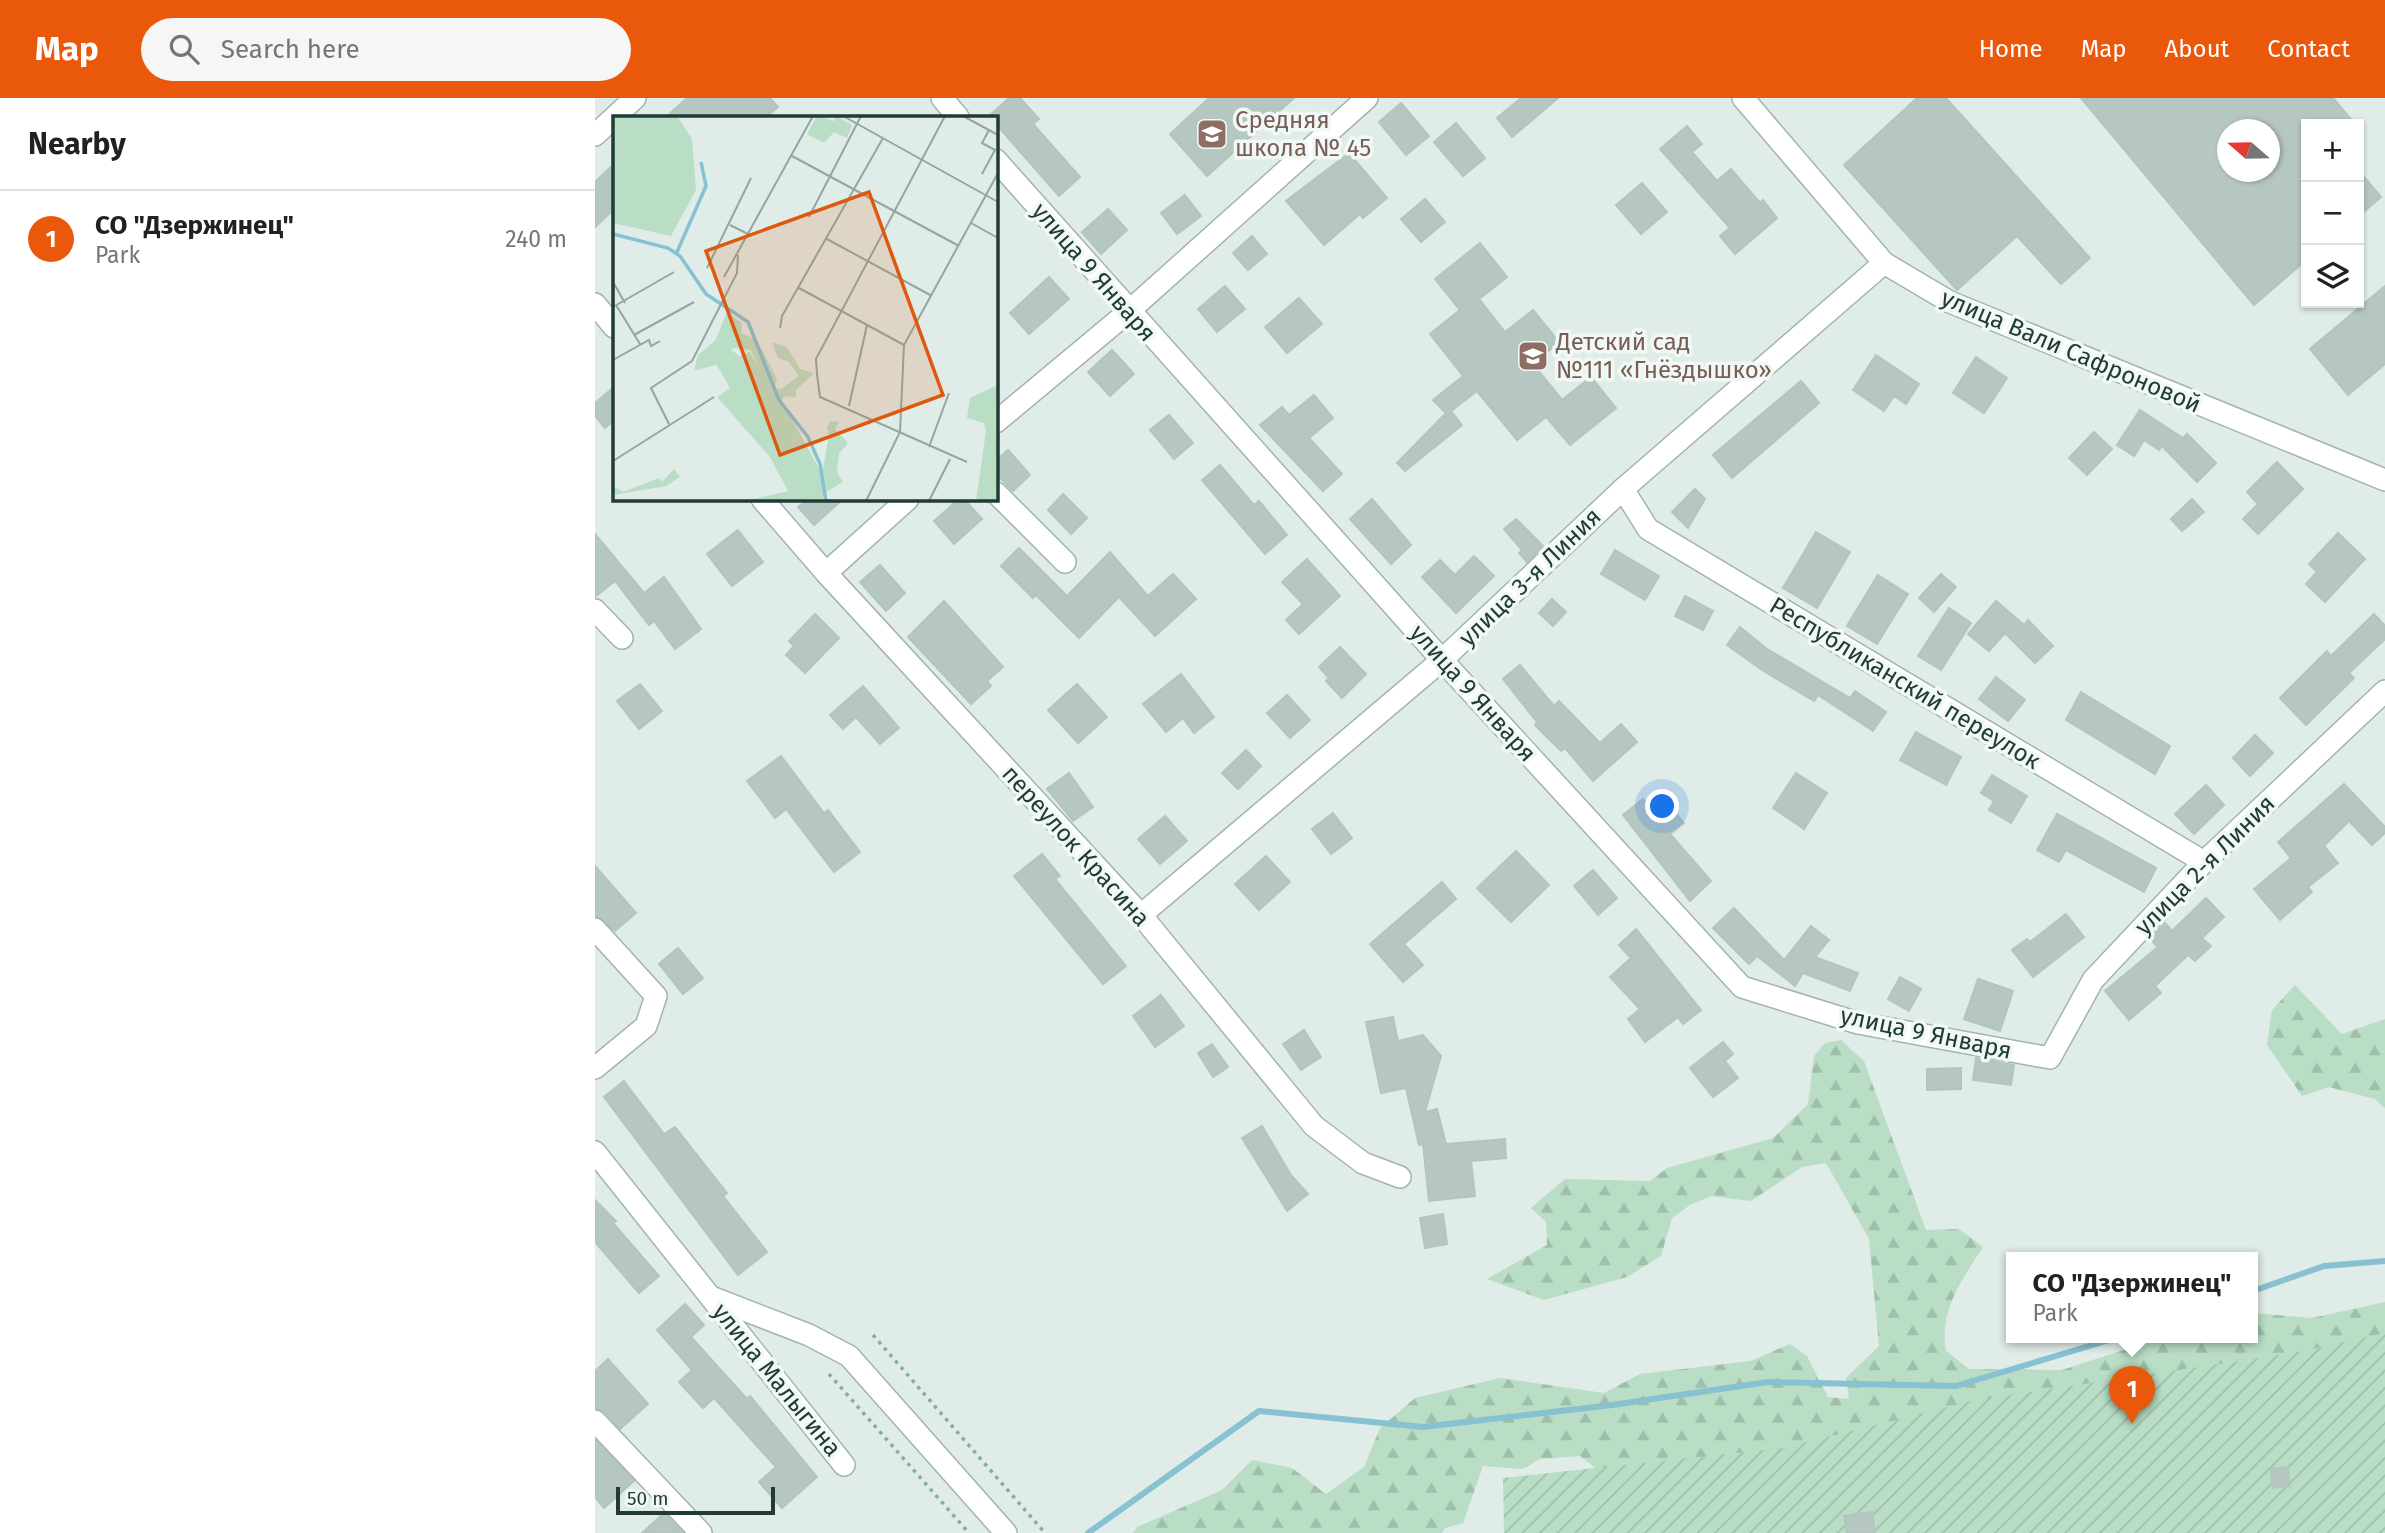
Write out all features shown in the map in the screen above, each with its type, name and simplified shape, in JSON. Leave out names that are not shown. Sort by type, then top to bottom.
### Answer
[{"type":"street","points":[[616,116],[635,98]]},
{"type":"street","points":[[942,98],[957,116]]},
{"type":"street","points":[[997,421],[1128,312],[1367,98]]},
{"type":"street","name":"улица Вали Сафроновой","points":[[1743,98],[1884,263],[1950,302],[2385,480]]},
{"type":"street","points":[[595,135],[613,118]]},
{"type":"street","name":"улица 9 Января","points":[[997,161],[1128,312],[1442,660],[1742,986],[1858,1023],[2050,1058]]},
{"type":"street","name":"улица 3-я Линия","points":[[1141,915],[1442,660],[1622,489],[1884,263]]},
{"type":"street","points":[[595,304],[613,326]]},
{"type":"street","name":"Республиканский переулок","points":[[1622,489],[1648,529],[2204,862]]},
{"type":"street","points":[[997,494],[1065,562]]},
{"type":"street","name":"переулок Красина","points":[[763,500],[826,573],[1141,915],[1314,1126],[1363,1163],[1399,1177]]},
{"type":"street","points":[[826,573],[907,500]]},
{"type":"street","points":[[595,610],[622,638]]},
{"type":"street","name":"улица 2-я Линия","points":[[2050,1058],[2093,980],[2204,862],[2385,691]]},
{"type":"street","points":[[595,929],[656,996],[646,1026],[595,1068]]},
{"type":"street","name":"улица Малыгина","points":[[595,1152],[844,1465]]},
{"type":"street","name":"улица Малыгина","points":[[709,1296],[809,1335],[849,1356],[1006,1533]]},
{"type":"street","points":[[595,1421],[701,1533]]},
{"type":"path","points":[[873,1335],[1045,1533]]},
{"type":"path","points":[[829,1374],[969,1533]]},
{"type":"green space","points":[[2295,985],[2342,1034],[2385,1019],[2385,1108],[2375,1099],[2329,1087],[2302,1096],[2267,1045],[2272,1010]]},
{"type":"green space","points":[[1841,1040],[1864,1061],[1926,1230],[1959,1229],[1983,1247],[1954,1296],[1944,1337],[1946,1351],[1969,1369],[2062,1370],[2146,1343],[2258,1343],[2258,1313],[2312,1318],[2385,1302],[2385,1397],[1598,1470],[1580,1456],[1540,1459],[1523,1469],[1483,1466],[1463,1523],[1445,1528],[1442,1533],[1133,1533],[1137,1527],[1222,1490],[1252,1460],[1292,1468],[1326,1494],[1364,1467],[1380,1428],[1415,1398],[1500,1378],[1604,1393],[1640,1374],[1751,1361],[1790,1344],[1807,1356],[1828,1397],[1849,1399],[1846,1378],[1879,1346],[1869,1239],[1826,1163],[1802,1167],[1751,1201],[1711,1196],[1690,1205],[1672,1218],[1661,1256],[1627,1277],[1544,1300],[1487,1279],[1547,1245],[1546,1222],[1531,1208],[1565,1179],[1650,1181],[1667,1168],[1773,1138],[1808,1104],[1814,1056],[1825,1043]]},
{"type":"green space","points":[[2385,1333],[2385,1533],[1504,1533],[1503,1478],[1783,1448],[1976,1400],[2293,1353]]},
{"type":"building","points":[[687,98],[770,98],[778,107],[767,116],[667,116]]},
{"type":"building","points":[[1009,98],[1020,98],[1039,119],[1033,124],[1080,177],[1059,196],[997,125],[997,116],[989,116]]},
{"type":"building","points":[[1209,98],[1294,98],[1207,176],[1170,134]]},
{"type":"building","points":[[1521,98],[1558,98],[1512,137],[1497,118]]},
{"type":"building","points":[[1917,98],[1946,98],[2090,258],[2061,284],[2017,236],[1957,290],[1844,165]]},
{"type":"building","points":[[2081,98],[2333,98],[2351,119],[2301,119],[2301,264],[2254,305]]},
{"type":"building","points":[[1401,103],[1429,136],[1406,155],[1379,122]]},
{"type":"building","points":[[1456,123],[1485,158],[1463,176],[1434,142]]},
{"type":"building","points":[[1687,126],[1702,144],[1692,152],[1717,181],[1731,169],[1760,203],[1763,200],[1777,218],[1735,254],[1720,236],[1730,228],[1660,149]]},
{"type":"building","points":[[1349,153],[1387,198],[1363,218],[1360,214],[1324,245],[1286,201]]},
{"type":"building","points":[[613,165],[613,210],[595,227],[595,182]]},
{"type":"building","points":[[2364,177],[2381,197],[2364,212]]},
{"type":"building","points":[[1642,183],[1667,212],[1641,234],[1616,205]]},
{"type":"building","points":[[1185,195],[1201,216],[1177,234],[1161,213]]},
{"type":"building","points":[[1425,199],[1445,222],[1421,242],[1401,219]]},
{"type":"building","points":[[1108,209],[1127,230],[1101,254],[1082,232]]},
{"type":"building","points":[[1252,236],[1267,254],[1248,270],[1233,253]]},
{"type":"building","points":[[1480,243],[1507,277],[1479,299],[1505,332],[1533,310],[1559,342],[1533,364],[1562,400],[1591,377],[1616,408],[1570,445],[1546,417],[1517,440],[1477,391],[1451,411],[1462,425],[1405,471],[1397,463],[1446,413],[1433,400],[1463,376],[1430,334],[1460,310],[1435,279]]},
{"type":"building","points":[[1049,277],[1069,299],[1029,334],[1010,313]]},
{"type":"building","points":[[1225,286],[1245,309],[1217,332],[1198,309]]},
{"type":"building","points":[[2385,286],[2385,364],[2348,395],[2310,349],[2359,308],[2364,308],[2364,304]]},
{"type":"building","points":[[1299,298],[1322,324],[1287,353],[1265,327]]},
{"type":"building","points":[[1112,350],[1134,374],[1110,396],[1088,372]]},
{"type":"building","points":[[1876,355],[1919,384],[1906,404],[1894,396],[1884,411],[1853,390]]},
{"type":"building","points":[[1976,357],[2007,378],[1984,413],[1953,393]]},
{"type":"building","points":[[1801,381],[1819,403],[1732,478],[1713,455]]},
{"type":"building","points":[[613,388],[613,421],[605,428],[595,416],[595,403]]},
{"type":"building","points":[[1314,395],[1333,418],[1309,438],[1342,474],[1323,491],[1260,425],[1282,407],[1289,415]]},
{"type":"building","points":[[2140,410],[2183,438],[2187,434],[2216,463],[2197,482],[2162,446],[2159,450],[2144,440],[2134,456],[2117,445]]},
{"type":"building","points":[[1169,415],[1193,443],[1174,459],[1150,430]]},
{"type":"building","points":[[2094,432],[2112,449],[2087,475],[2069,458]]},
{"type":"building","points":[[1008,450],[1030,475],[1013,491],[997,475],[997,460]]},
{"type":"building","points":[[2277,462],[2303,489],[2258,534],[2243,519],[2258,504],[2247,492]]},
{"type":"building","points":[[1220,465],[1254,505],[1259,501],[1287,535],[1265,554],[1202,480]]},
{"type":"building","points":[[1695,489],[1705,499],[1688,528],[1672,512]]},
{"type":"building","points":[[1063,494],[1087,518],[1071,534],[1048,510]]},
{"type":"building","points":[[1372,499],[1411,545],[1391,564],[1350,519]]},
{"type":"building","points":[[2192,499],[2204,512],[2182,531],[2171,519]]},
{"type":"building","points":[[807,500],[842,500],[814,525],[798,507]]},
{"type":"building","points":[[958,500],[965,500],[982,519],[954,544],[934,521]]},
{"type":"building","points":[[1516,519],[1543,546],[1527,562],[1519,553],[1522,550],[1504,529]]},
{"type":"building","points":[[738,530],[763,562],[732,586],[707,554]]},
{"type":"building","points":[[1816,532],[1850,552],[1817,608],[1783,588]]},
{"type":"building","points":[[2338,533],[2365,559],[2325,602],[2306,584],[2317,572],[2309,564]]},
{"type":"building","points":[[595,534],[644,593],[664,577],[701,629],[675,649],[654,621],[649,625],[615,581],[595,597]]},
{"type":"building","points":[[1019,548],[1067,596],[1110,552],[1148,596],[1173,574],[1196,599],[1155,636],[1119,597],[1079,638],[1036,595],[1033,598],[1001,566]]},
{"type":"building","points":[[1615,550],[1659,576],[1645,600],[1601,574]]},
{"type":"building","points":[[1474,556],[1494,576],[1456,613],[1422,577],[1440,560],[1455,575]]},
{"type":"building","points":[[1307,559],[1340,596],[1299,634],[1286,620],[1303,604],[1282,582]]},
{"type":"building","points":[[880,565],[905,593],[886,611],[860,582]]},
{"type":"building","points":[[1941,574],[1956,587],[1934,612],[1919,598]]},
{"type":"building","points":[[1878,575],[1908,594],[1877,644],[1847,626]]},
{"type":"building","points":[[1685,596],[1713,611],[1703,630],[1675,616]]},
{"type":"building","points":[[1552,599],[1566,612],[1553,626],[1539,613]]},
{"type":"building","points":[[944,601],[1003,667],[987,681],[991,686],[971,704],[908,637]]},
{"type":"building","points":[[1996,601],[2024,625],[2028,620],[2053,646],[2035,663],[2005,633],[1989,651],[1968,634]]},
{"type":"building","points":[[1949,608],[1971,623],[1941,670],[1918,656]]},
{"type":"building","points":[[815,614],[839,638],[805,673],[786,655],[794,646],[789,641]]},
{"type":"building","points":[[2374,614],[2385,626],[2385,639],[2349,673],[2354,678],[2306,725],[2280,698],[2327,651],[2331,656]]},
{"type":"building","points":[[1740,627],[1767,649],[1850,698],[1855,691],[1886,712],[1873,731],[1818,695],[1814,701],[1727,645]]},
{"type":"building","points":[[1340,647],[1366,674],[1342,698],[1326,681],[1329,678],[1319,667]]},
{"type":"building","points":[[1520,665],[1554,706],[1559,701],[1600,743],[1621,724],[1637,742],[1593,781],[1565,748],[1561,751],[1535,725],[1537,722],[1503,679]]},
{"type":"building","points":[[1181,674],[1214,717],[1194,733],[1183,718],[1166,732],[1143,704]]},
{"type":"building","points":[[1996,677],[2025,700],[2008,721],[1979,699]]},
{"type":"building","points":[[640,684],[662,711],[639,729],[617,701]]},
{"type":"building","points":[[1077,684],[1107,717],[1078,743],[1048,710]]},
{"type":"building","points":[[863,686],[899,728],[880,744],[856,717],[843,729],[830,715]]},
{"type":"building","points":[[2081,692],[2170,746],[2155,774],[2066,720]]},
{"type":"building","points":[[1287,695],[1310,720],[1290,738],[1267,713]]},
{"type":"building","points":[[1916,732],[1961,757],[1946,785],[1900,760]]},
{"type":"building","points":[[2255,735],[2273,753],[2250,776],[2233,758]]},
{"type":"building","points":[[1246,750],[1261,766],[1238,789],[1222,773]]},
{"type":"building","points":[[781,756],[824,813],[828,810],[860,852],[834,872],[786,809],[775,818],[747,781]]},
{"type":"building","points":[[1069,773],[1093,807],[1073,821],[1047,789]]},
{"type":"building","points":[[1796,773],[1827,793],[1804,829],[1773,808]]},
{"type":"building","points":[[1992,775],[2027,796],[2011,823],[1989,810],[1994,801],[1981,793]]},
{"type":"building","points":[[2344,784],[2385,827],[2385,833],[2372,845],[2349,821],[2324,846],[2338,863],[2308,887],[2312,892],[2280,920],[2254,889],[2291,858],[2278,842]]},
{"type":"building","points":[[2206,785],[2224,805],[2194,834],[2175,814]]},
{"type":"building","points":[[1643,799],[1658,818],[1672,808],[1684,823],[1670,834],[1711,881],[1690,901],[1623,815]]},
{"type":"building","points":[[1333,813],[1352,838],[1331,854],[1312,829]]},
{"type":"building","points":[[2057,814],[2156,868],[2144,892],[2066,850],[2059,862],[2037,850]]},
{"type":"building","points":[[1165,816],[1187,841],[1160,864],[1138,839]]},
{"type":"building","points":[[1516,851],[1549,885],[1511,922],[1477,888]]},
{"type":"building","points":[[1042,854],[1060,876],[1055,879],[1126,966],[1103,984],[1014,876]]},
{"type":"building","points":[[1266,856],[1290,882],[1259,910],[1235,884]]},
{"type":"building","points":[[595,866],[636,913],[615,931],[595,915]]},
{"type":"building","points":[[1593,870],[1617,898],[1598,915],[1574,886]]},
{"type":"building","points":[[1442,882],[1456,899],[1404,944],[1423,965],[1403,982],[1370,944]]},
{"type":"building","points":[[2206,898],[2224,917],[2202,938],[2211,946],[2195,961],[2188,955],[2155,986],[2161,993],[2129,1020],[2105,991],[2158,947],[2150,939],[2165,923],[2172,931]]},
{"type":"building","points":[[1734,908],[1784,960],[1811,926],[1829,940],[1815,957],[1858,973],[1850,991],[1803,973],[1795,986],[1757,956],[1749,964],[1713,928]]},
{"type":"building","points":[[2066,914],[2084,937],[2033,977],[2012,950],[2027,939],[2030,942]]},
{"type":"building","points":[[1636,929],[1701,1010],[1683,1024],[1678,1017],[1645,1042],[1628,1019],[1640,1009],[1610,977],[1631,958],[1619,945]]},
{"type":"building","points":[[678,948],[703,978],[683,994],[659,964]]},
{"type":"building","points":[[1900,977],[1921,989],[1909,1011],[1888,999]]},
{"type":"building","points":[[1978,979],[2013,991],[2000,1031],[1964,1019]]},
{"type":"building","points":[[1161,995],[1184,1026],[1155,1047],[1133,1016]]},
{"type":"building","points":[[1393,1017],[1398,1041],[1423,1035],[1441,1056],[1425,1112],[1437,1109],[1446,1144],[1505,1139],[1506,1158],[1471,1161],[1475,1196],[1429,1201],[1423,1144],[1419,1145],[1406,1088],[1381,1093],[1366,1022]]},
{"type":"building","points":[[1304,1030],[1321,1057],[1301,1070],[1283,1044]]},
{"type":"building","points":[[1723,1042],[1733,1054],[1725,1061],[1738,1078],[1713,1097],[1690,1068]]},
{"type":"building","points":[[1212,1044],[1228,1067],[1213,1077],[1198,1053]]},
{"type":"building","points":[[1976,1058],[2014,1065],[2011,1085],[1973,1080]]},
{"type":"building","points":[[1961,1068],[1961,1089],[1927,1090],[1927,1069]]},
{"type":"building","points":[[624,1081],[664,1134],[675,1127],[727,1193],[723,1196],[767,1252],[738,1275],[604,1097]]},
{"type":"building","points":[[1262,1126],[1291,1175],[1308,1194],[1287,1211],[1242,1138]]},
{"type":"building","points":[[595,1200],[616,1221],[613,1223],[659,1276],[639,1293],[595,1242]]},
{"type":"building","points":[[1443,1214],[1447,1244],[1425,1248],[1420,1218]]},
{"type":"building","points":[[685,1304],[704,1325],[691,1337],[747,1399],[750,1396],[817,1477],[782,1508],[759,1482],[776,1467],[714,1398],[703,1408],[679,1382],[692,1370],[657,1330]]},
{"type":"building","points":[[608,1359],[648,1404],[620,1429],[605,1412],[595,1408],[595,1371]]},
{"type":"building","points":[[595,1440],[634,1481],[604,1508],[595,1497]]},
{"type":"building","points":[[2288,1467],[2289,1486],[2273,1488],[2271,1469]]},
{"type":"building","points":[[1872,1512],[1875,1533],[1847,1533],[1844,1516]]},
{"type":"building","points":[[664,1513],[683,1533],[642,1533]]},
{"type":"waterway","points":[[2258,1289],[2324,1266],[2385,1261]]},
{"type":"waterway","points":[[1088,1533],[1259,1411],[1423,1427],[1612,1405],[1768,1382],[1956,1386],[2099,1343]]},
{"type":"place","name":"Средняя школа № 45","points":[[1212,134]]},
{"type":"place","name":"Детский сад №111 «Гнёздышко»","points":[[1533,356]]},
{"type":"place","name":"СО \"Дзержинец\"","points":[[2132,1424]]}]
